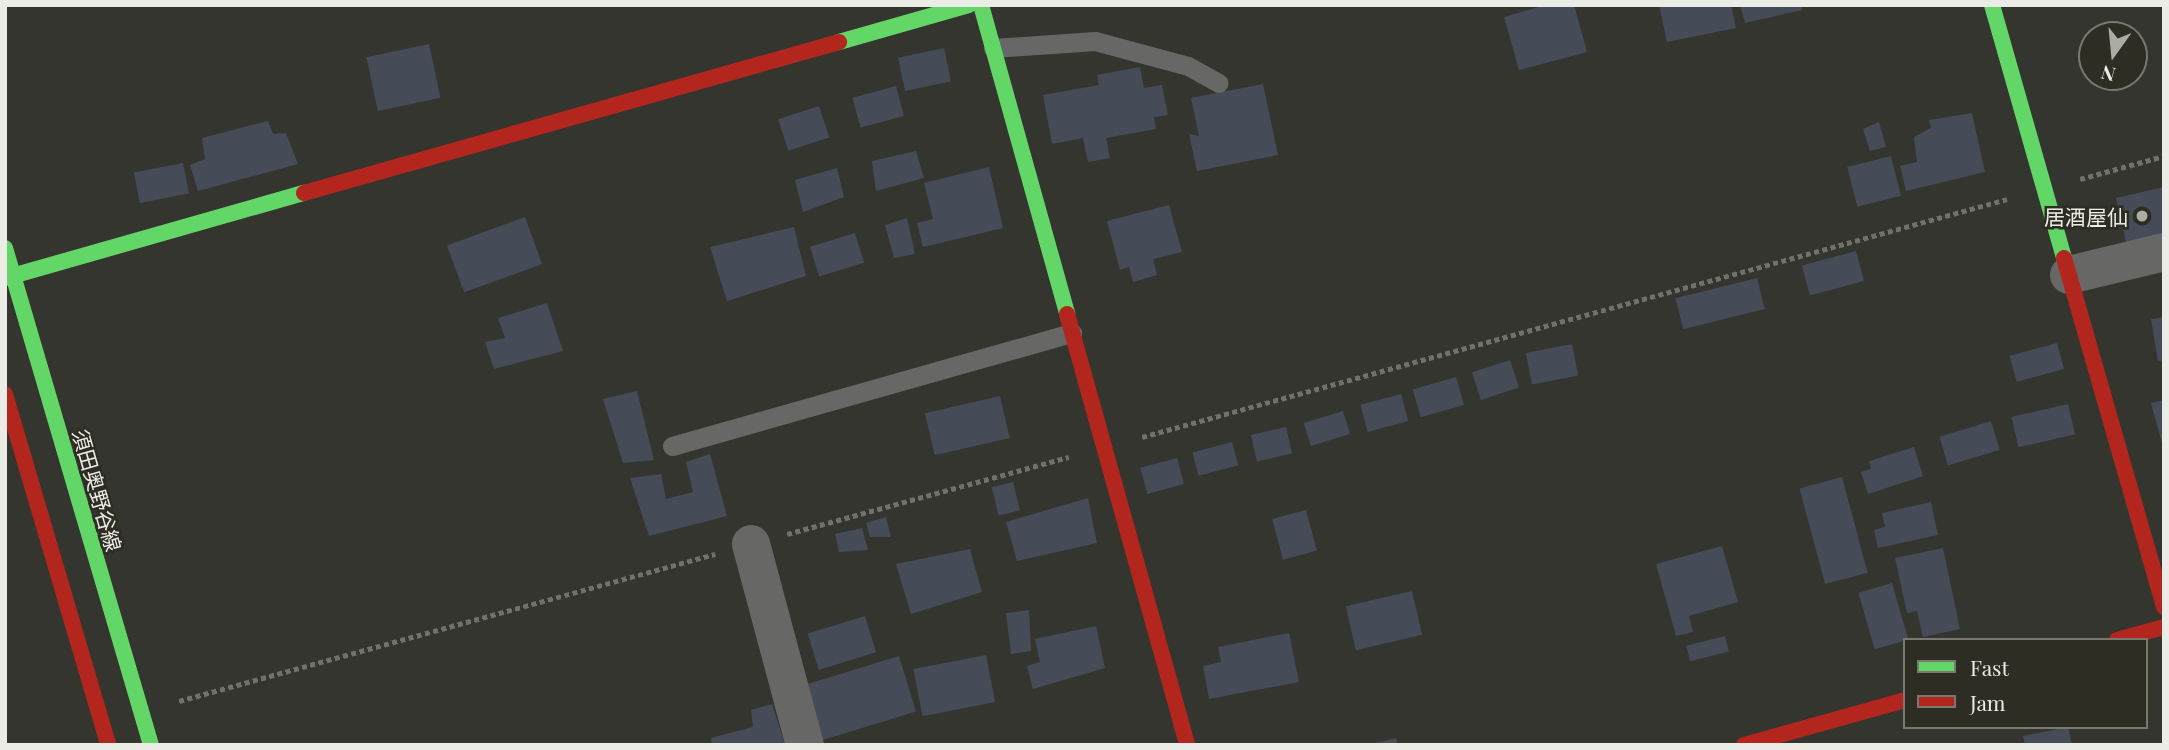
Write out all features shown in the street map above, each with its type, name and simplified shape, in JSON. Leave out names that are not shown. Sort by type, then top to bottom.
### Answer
[{"type":"street","points":[[9,277],[969,5]]},
{"type":"street","points":[[981,5],[1187,745]]},
{"type":"street","points":[[1992,5],[2164,607]]},
{"type":"street","name":"須田奥野谷線","points":[[5,248],[9,277],[151,745]]},
{"type":"street","points":[[2069,275],[2164,252]]},
{"type":"street","points":[[5,394],[108,745]]},
{"type":"street","points":[[751,544],[805,745]]},
{"type":"street","points":[[2124,638],[2164,627]]},
{"type":"street","points":[[1744,745],[1903,700]]},
{"type":"lane","points":[[993,48],[1095,41],[1188,66],[1219,83]]},
{"type":"lane","points":[[672,446],[1073,333]]},
{"type":"path","points":[[179,701],[2164,156]]},
{"type":"building","points":[[1545,5],[1574,5],[1587,52],[1519,70],[1504,17]]},
{"type":"building","points":[[1659,5],[1731,5],[1736,28],[1667,42]]},
{"type":"building","points":[[1740,5],[1801,5],[1802,10],[1745,23]]},
{"type":"building","points":[[429,44],[440,98],[378,111],[366,57]]},
{"type":"building","points":[[944,48],[951,81],[905,91],[898,58]]},
{"type":"building","points":[[1140,67],[1144,88],[1162,85],[1168,115],[1154,117],[1156,129],[1106,138],[1110,158],[1088,162],[1083,138],[1052,144],[1043,95],[1099,85],[1097,75]]},
{"type":"building","points":[[1263,84],[1278,155],[1197,171],[1189,134],[1199,136],[1191,98]]},
{"type":"building","points":[[896,86],[904,116],[861,128],[853,98]]},
{"type":"building","points":[[819,106],[829,137],[788,151],[778,119]]},
{"type":"building","points":[[1972,113],[1985,172],[1906,191],[1900,166],[1917,162],[1914,137],[1931,128],[1929,120]]},
{"type":"building","points":[[268,121],[273,134],[286,133],[298,164],[198,191],[190,165],[205,159],[202,138]]},
{"type":"building","points":[[1879,122],[1886,147],[1870,151],[1863,129]]},
{"type":"building","points":[[916,151],[924,178],[876,191],[872,161]]},
{"type":"building","points":[[1891,156],[1901,196],[1857,207],[1847,167]]},
{"type":"building","points":[[183,163],[189,193],[140,203],[134,173]]},
{"type":"building","points":[[989,167],[1003,228],[923,247],[917,223],[933,219],[924,183]]},
{"type":"building","points":[[837,168],[844,197],[803,212],[795,180]]},
{"type":"building","name":"居酒屋仙","points":[[2164,187],[2164,234],[2126,242],[2116,198]]},
{"type":"building","points":[[1169,205],[1182,252],[1153,259],[1157,275],[1133,282],[1129,267],[1120,270],[1107,221]]},
{"type":"building","points":[[525,217],[542,264],[464,292],[447,245]]},
{"type":"building","points":[[907,218],[915,254],[894,258],[885,225]]},
{"type":"building","points":[[794,227],[806,276],[727,301],[710,247]]},
{"type":"building","points":[[855,233],[864,263],[819,276],[810,247]]},
{"type":"building","points":[[1856,251],[1864,281],[1810,295],[1802,265]]},
{"type":"building","points":[[1757,278],[1765,309],[1683,329],[1675,298]]},
{"type":"building","points":[[547,303],[563,351],[494,369],[485,342],[505,338],[498,318]]},
{"type":"building","points":[[2164,317],[2164,360],[2158,361],[2151,319]]},
{"type":"building","points":[[2057,343],[2064,369],[2017,382],[2010,356]]},
{"type":"building","points":[[1572,344],[1578,375],[1532,384],[1526,353]]},
{"type":"building","points":[[1510,360],[1519,388],[1481,400],[1472,372]]},
{"type":"building","points":[[1456,377],[1464,405],[1421,417],[1413,389]]},
{"type":"building","points":[[637,391],[654,460],[623,463],[603,399]]},
{"type":"building","points":[[1401,394],[1408,421],[1368,432],[1360,405]]},
{"type":"building","points":[[1000,396],[1010,438],[935,455],[925,413]]},
{"type":"building","points":[[2164,400],[2164,447],[2163,447],[2151,403]]},
{"type":"building","points":[[2068,404],[2075,434],[2018,447],[2011,417]]},
{"type":"building","points":[[1343,411],[1350,434],[1311,446],[1304,423]]},
{"type":"building","points":[[1991,421],[2000,450],[1948,465],[1939,437]]},
{"type":"building","points":[[1286,427],[1292,453],[1257,461],[1251,435]]},
{"type":"building","points":[[1232,442],[1238,465],[1199,476],[1192,453]]},
{"type":"building","points":[[1914,447],[1923,476],[1868,494],[1861,472],[1871,469],[1869,461]]},
{"type":"building","points":[[710,454],[727,516],[649,536],[630,478],[661,474],[666,499],[693,492],[686,462]]},
{"type":"building","points":[[1177,458],[1184,484],[1147,494],[1140,468]]},
{"type":"building","points":[[1842,477],[1868,573],[1825,584],[1799,488]]},
{"type":"building","points":[[1013,482],[1020,510],[999,515],[992,487]]},
{"type":"building","points":[[1088,498],[1097,543],[1017,561],[1006,522]]},
{"type":"building","points":[[1931,502],[1938,535],[1878,548],[1874,530],[1885,527],[1882,513]]},
{"type":"building","points":[[1306,510],[1317,551],[1283,560],[1272,519]]},
{"type":"building","points":[[886,517],[891,537],[870,537],[866,523]]},
{"type":"building","points":[[862,528],[868,550],[839,552],[835,534]]},
{"type":"building","points":[[1722,546],[1738,602],[1689,616],[1693,632],[1676,636],[1656,564]]},
{"type":"building","points":[[1943,548],[1960,629],[1923,637],[1917,611],[1907,613],[1895,558]]},
{"type":"building","points":[[970,549],[982,592],[911,614],[896,564]]},
{"type":"building","points":[[1892,583],[1908,638],[1875,649],[1858,593]]},
{"type":"building","points":[[1412,591],[1422,635],[1356,650],[1346,606]]},
{"type":"building","points":[[1029,610],[1031,651],[1011,654],[1006,613]]},
{"type":"building","points":[[865,616],[876,652],[819,670],[808,634]]},
{"type":"building","points":[[1096,626],[1105,668],[1033,689],[1027,666],[1040,662],[1035,639]]},
{"type":"building","points":[[1289,633],[1299,682],[1209,699],[1203,666],[1221,662],[1218,647]]},
{"type":"building","points":[[1725,636],[1729,652],[1690,661],[1686,646]]},
{"type":"building","points":[[986,655],[995,702],[923,716],[913,669]]},
{"type":"building","points":[[899,656],[916,711],[821,740],[804,685]]},
{"type":"building","points":[[772,704],[785,745],[712,745],[711,738],[753,727],[751,710]]},
{"type":"building","points":[[2068,729],[2072,745],[2025,745],[2023,736]]},
{"type":"building","points":[[1396,738],[1398,745],[1371,745],[1371,744]]},
{"type":"traffic: fast","points":[[839,42],[969,5]]},
{"type":"traffic: fast","points":[[981,5],[1067,314]]},
{"type":"traffic: fast","points":[[1992,5],[2064,258]]},
{"type":"traffic: fast","points":[[5,278],[304,193]]},
{"type":"traffic: fast","points":[[5,248],[151,745]]},
{"type":"traffic: jam","points":[[304,193],[839,42]]},
{"type":"traffic: jam","points":[[2064,258],[2164,607]]},
{"type":"traffic: jam","points":[[1067,314],[1187,745]]},
{"type":"traffic: jam","points":[[5,394],[108,745]]},
{"type":"traffic: jam","points":[[2124,638],[2164,627]]},
{"type":"traffic: jam","points":[[1744,745],[1903,701]]},
{"type":"place","name":"居酒屋仙","points":[[2142,216]]}]
